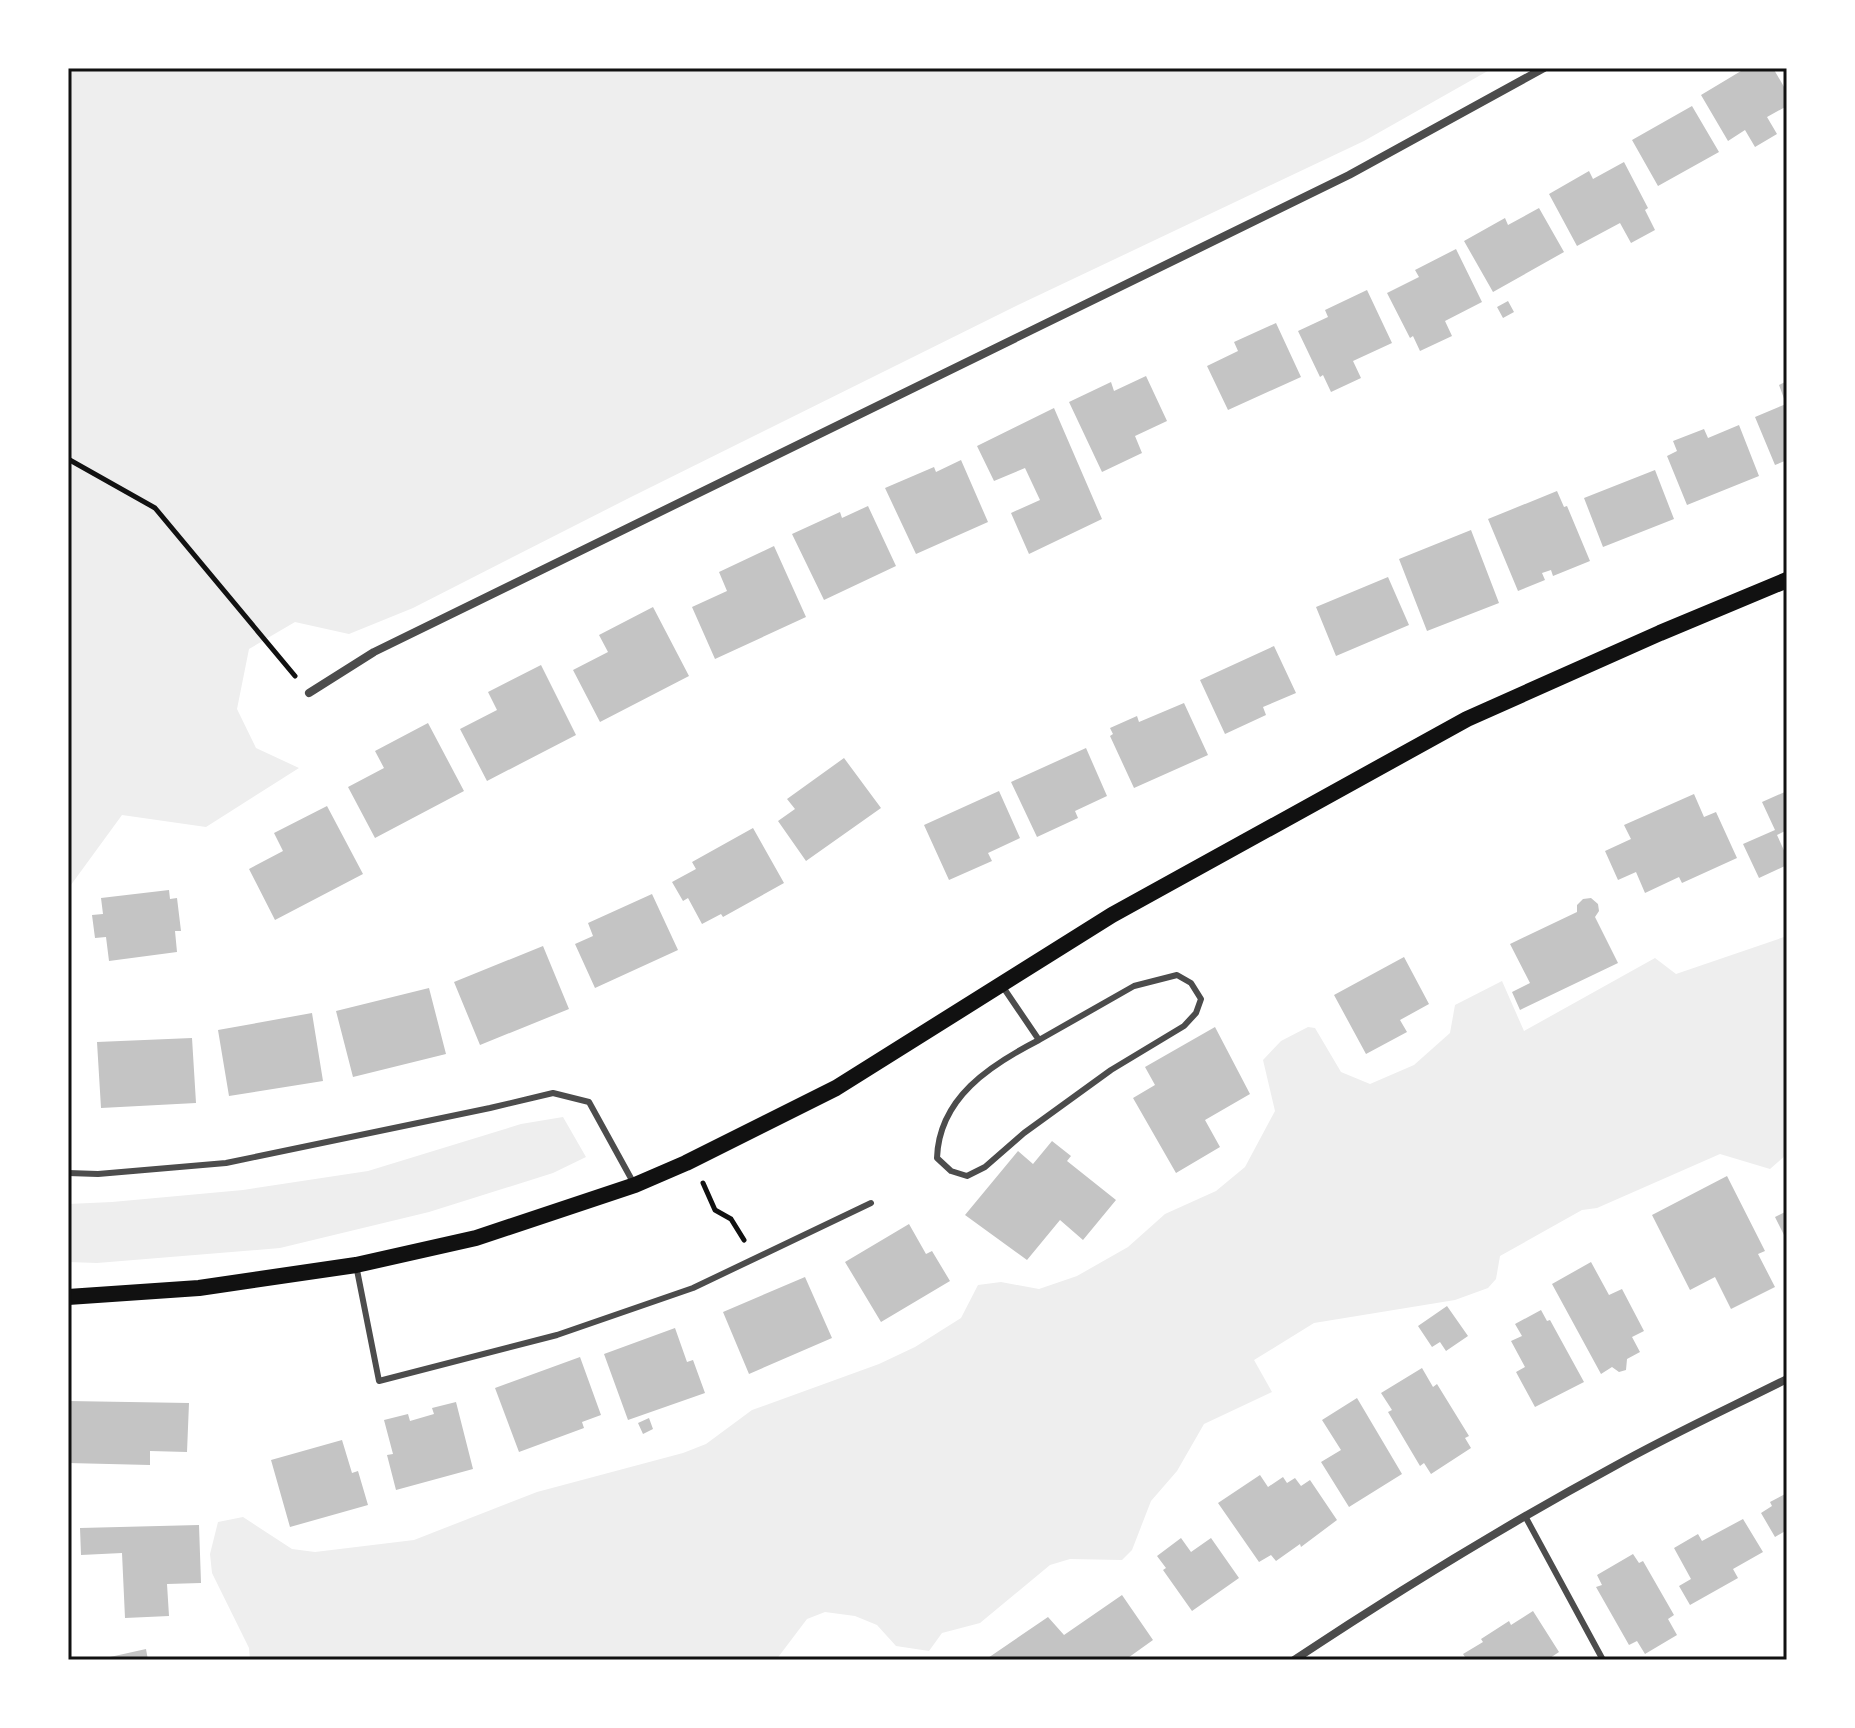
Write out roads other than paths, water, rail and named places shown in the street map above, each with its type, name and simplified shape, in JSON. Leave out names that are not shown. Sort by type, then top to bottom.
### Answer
[{"type":"main road","points":[[68,1297],[199,1288],[356,1265],[476,1238],[635,1185],[836,1088],[1190,869],[1467,719],[1787,580]]},
{"type":"street","points":[[309,693],[374,652],[1349,175],[1544,68]]},
{"type":"street","points":[[1294,1660],[1525,1516],[1616,1465],[1787,1379]]},
{"type":"lane","points":[[1177,975],[1191,983],[1201,999],[1196,1013],[1184,1026],[1111,1070],[1024,1133],[985,1167],[967,1176],[951,1171],[937,1158],[938,1137],[945,1118],[957,1100],[1003,1058],[1039,1040],[1134,986],[1155,980],[1177,975]]},
{"type":"lane","points":[[1001,984],[1039,1040]]},
{"type":"lane","points":[[68,1173],[98,1174],[226,1163],[553,1093],[589,1102],[635,1185]]},
{"type":"lane","points":[[356,1265],[379,1381],[557,1335],[693,1288],[871,1203]]},
{"type":"lane","points":[[1525,1516],[1603,1660]]}]
